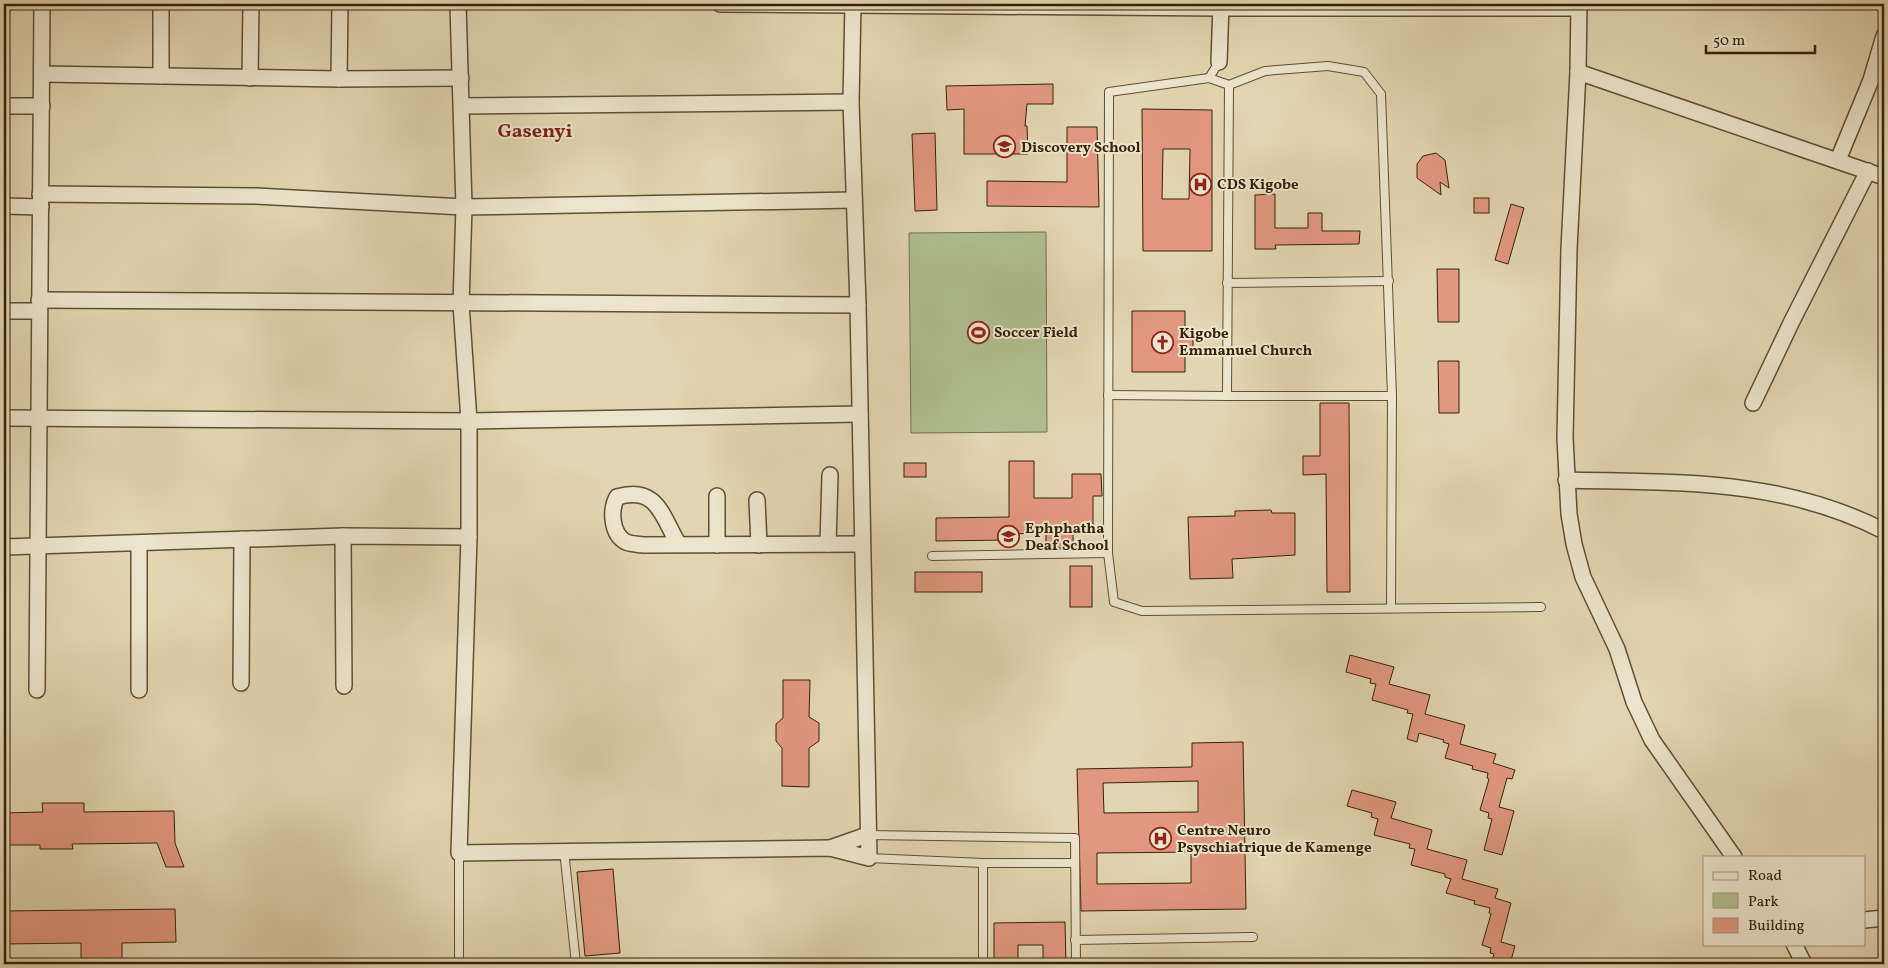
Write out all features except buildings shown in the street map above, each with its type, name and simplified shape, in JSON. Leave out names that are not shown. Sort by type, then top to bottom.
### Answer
[{"type":"street","points":[[37,690],[42,4]]},
{"type":"street","points":[[161,4],[161,76]]},
{"type":"street","points":[[250,78],[251,4]]},
{"type":"street","points":[[339,79],[340,4]]},
{"type":"street","points":[[458,4],[464,207],[461,304],[469,421],[469,538],[459,853],[564,850],[830,848],[869,858],[867,835],[858,305],[851,102],[853,4]]},
{"type":"street","points":[[720,4],[1579,6],[1578,72],[1569,249],[1566,480],[1568,514],[1583,577],[1616,649],[1634,702],[1652,740],[1733,856]]},
{"type":"street","points":[[1218,62],[1220,6]]},
{"type":"street","points":[[1838,160],[1871,80],[1884,36]]},
{"type":"street","points":[[1578,72],[1884,177]]},
{"type":"street","points":[[42,74],[339,79],[460,78]]},
{"type":"street","points":[[462,106],[851,102]]},
{"type":"street","points":[[4,106],[42,106]]},
{"type":"street","points":[[1753,403],[1868,171]]},
{"type":"street","points":[[4,206],[41,200],[256,196],[464,207],[854,200]]},
{"type":"street","points":[[4,311],[39,305],[858,305]]},
{"type":"street","points":[[4,418],[469,421],[860,414]]},
{"type":"street","points":[[828,544],[830,475]]},
{"type":"street","points":[[1566,480],[1700,483],[1750,488],[1806,499],[1858,517],[1884,531]]},
{"type":"street","points":[[679,545],[659,506],[643,494],[629,494],[617,497],[613,505],[613,520],[618,533],[626,542],[642,545],[679,545],[717,545],[759,545],[862,544]]},
{"type":"street","points":[[717,496],[717,545]]},
{"type":"street","points":[[757,500],[759,545]]},
{"type":"street","points":[[4,547],[343,536],[469,538]]},
{"type":"street","points":[[343,536],[344,686]]},
{"type":"street","points":[[241,683],[242,539]]},
{"type":"street","points":[[138,690],[139,544]]},
{"type":"street","points":[[830,848],[867,835]]},
{"type":"street","points":[[1866,920],[1884,918]]},
{"type":"street","points":[[1795,946],[1804,964]]},
{"type":"lane","points":[[1209,78],[1218,62]]},
{"type":"lane","points":[[1391,608],[1392,396],[1381,94],[1364,72],[1328,66],[1265,71],[1229,85],[1209,78],[1109,92],[1108,553],[1114,602],[1142,611],[1391,608],[1541,606]]},
{"type":"lane","points":[[1227,396],[1229,85]]},
{"type":"lane","points":[[1227,283],[1389,281]]},
{"type":"lane","points":[[1108,395],[1392,396]]},
{"type":"lane","points":[[932,556],[1108,553]]},
{"type":"lane","points":[[867,835],[1075,838],[1076,964]]},
{"type":"lane","points":[[564,850],[576,964]]},
{"type":"lane","points":[[459,853],[459,964]]},
{"type":"lane","points":[[869,858],[983,864],[1075,863]]},
{"type":"lane","points":[[983,864],[983,964]]},
{"type":"lane","points":[[1076,940],[1253,937]]},
{"type":"green space","name":"Soccer Field","points":[[1046,232],[1047,432],[911,433],[909,233]]},
{"type":"place","name":"Discovery School","points":[[1005,147]]},
{"type":"place","name":"CDS Kigobe","points":[[1201,184]]},
{"type":"place","name":"Soccer Field","points":[[978,332]]},
{"type":"place","name":"Kigobe Emmanuel Church","points":[[1163,342]]},
{"type":"place","name":"Ephphatha Deaf School","points":[[1009,537]]},
{"type":"place","name":"Centre Neuro Psyschiatrique de Kamenge","points":[[1161,839]]},
{"type":"district","name":"Gasenyi","points":[[535,130]]}]
